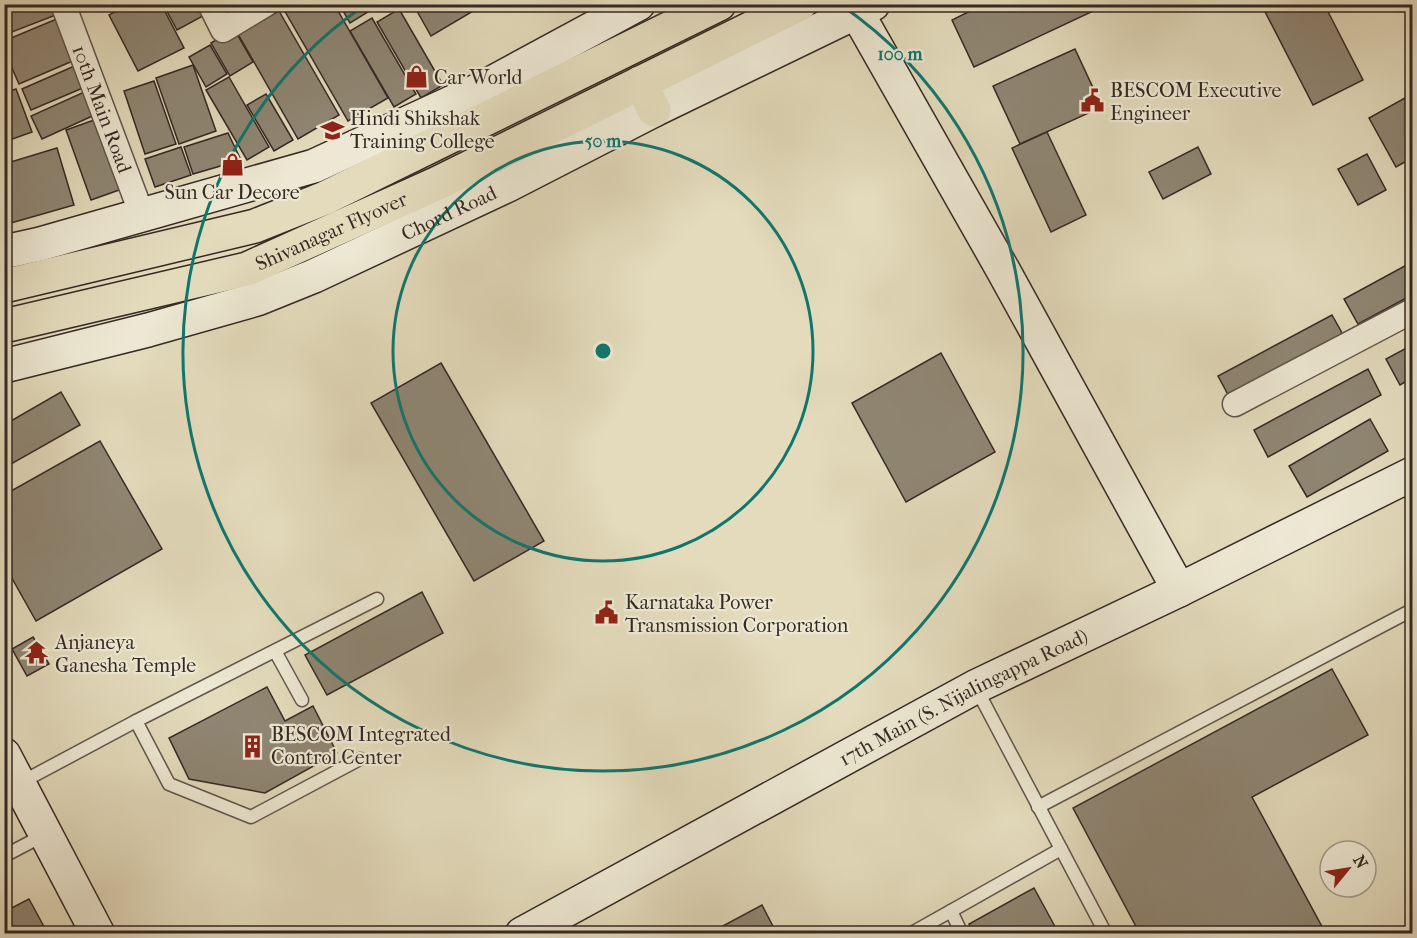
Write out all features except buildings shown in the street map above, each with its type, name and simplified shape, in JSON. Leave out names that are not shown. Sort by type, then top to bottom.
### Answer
[{"type":"main road","name":"Shivanagar Flyover","points":[[4,326],[247,270],[647,97],[713,47],[800,4]]},
{"type":"main road","name":"Shivanagar Flyover","points":[[4,286],[255,226],[325,198],[707,10]]},
{"type":"street","name":"10th Main Road","points":[[63,4],[142,215]]},
{"type":"street","points":[[210,4],[223,30],[266,4]]},
{"type":"street","points":[[4,252],[40,244],[314,166],[479,90],[638,4]]},
{"type":"street","points":[[865,9],[1179,590]]},
{"type":"street","name":"Chord Road","points":[[4,366],[148,330],[266,295],[314,276],[508,185],[647,97],[865,9]]},
{"type":"street","points":[[1235,404],[1413,311]]},
{"type":"street","name":"17th Main (S. Nijalingappa Road)","points":[[522,933],[975,687],[1179,590],[1413,474]]},
{"type":"street","points":[[12,769],[98,933]]},
{"type":"lane","points":[[12,769],[136,721],[377,599]]},
{"type":"lane","points":[[1038,807],[1413,610]]},
{"type":"lane","points":[[275,651],[302,700]]},
{"type":"lane","points":[[975,687],[1106,933]]},
{"type":"lane","points":[[136,721],[169,784],[251,816],[360,759]]},
{"type":"lane","points":[[4,856],[45,835]]},
{"type":"lane","points":[[910,933],[1061,849]]},
{"type":"lane","points":[[951,911],[962,933]]},
{"type":"place","name":"Car World","points":[[416,77]]},
{"type":"place","name":"BESCOM Executive Engineer","points":[[1092,101]]},
{"type":"place","name":"Hindi Shikshak Training College","points":[[332,130]]},
{"type":"place","name":"Sun Car Decore","points":[[232,164]]},
{"type":"place","name":"Karnataka Power Transmission Corporation","points":[[607,613]]},
{"type":"place","name":"Anjaneya Ganesha Temple","points":[[37,653]]},
{"type":"place","name":"BESCOM Integrated Control Center","points":[[253,746]]}]
